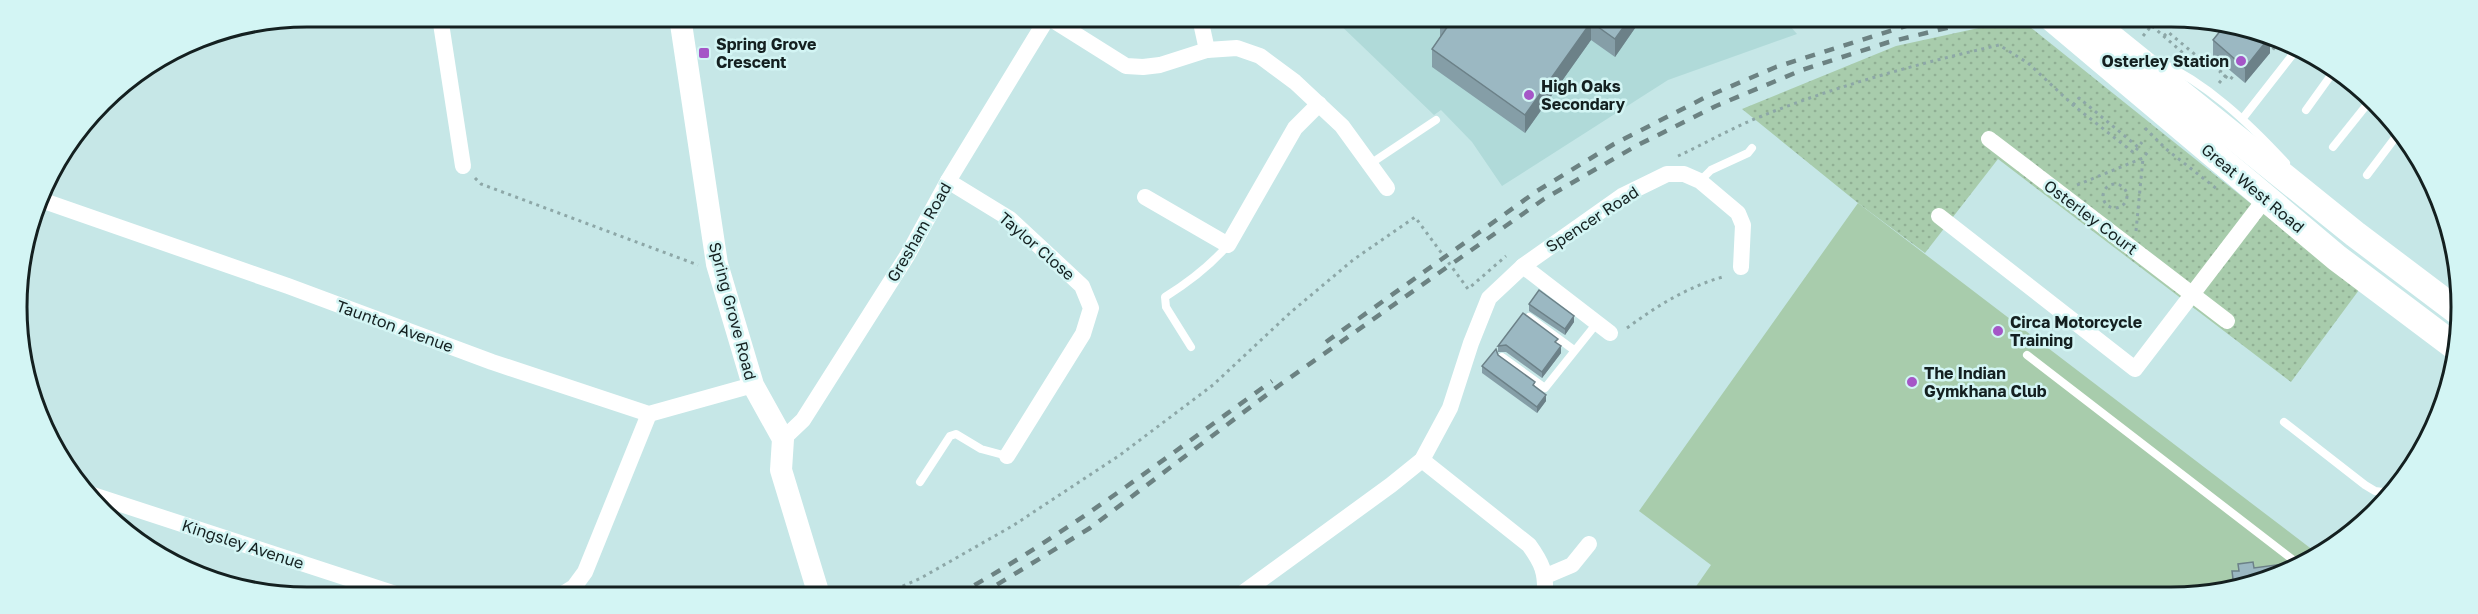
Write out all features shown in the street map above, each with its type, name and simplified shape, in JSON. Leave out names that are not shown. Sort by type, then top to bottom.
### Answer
[{"type":"highway","name":"Great West Road","points":[[2062,27],[2337,258],[2449,342]]},
{"type":"highway","name":"Great West Road","points":[[2101,27],[2126,42],[2355,234],[2451,306]]},
{"type":"main road","name":"Spring Grove Road","points":[[681,27],[717,264],[753,385],[783,439]]},
{"type":"main road","points":[[783,439],[781,470],[817,587]]},
{"type":"street","points":[[442,27],[463,166]]},
{"type":"street","name":"Gresham Road","points":[[783,439],[803,420],[907,256],[948,181],[1042,27]]},
{"type":"street","points":[[1063,27],[1126,66],[1160,65],[1207,50],[1237,48],[1260,56],[1295,82],[1342,126],[1387,188]]},
{"type":"street","points":[[1202,27],[1207,50]]},
{"type":"street","points":[[1145,196],[1228,245],[1295,128],[1319,104]]},
{"type":"street","name":"Osterley Court","points":[[1989,139],[2227,321]]},
{"type":"street","name":"Spencer Road","points":[[1254,587],[1422,460],[1450,408],[1471,343],[1489,298],[1523,266],[1622,196],[1667,174],[1684,174],[1700,181],[1737,213],[1743,225],[1741,267]]},
{"type":"street","name":"Taylor Close","points":[[948,181],[1010,219],[1082,286],[1091,308],[1083,334],[1007,456]]},
{"type":"street","points":[[1940,216],[2135,369],[2265,199]]},
{"type":"street","name":"Taunton Avenue","points":[[47,202],[288,286],[492,362],[649,414]]},
{"type":"street","points":[[1523,266],[1604,328]]},
{"type":"street","points":[[574,587],[585,572],[649,414],[753,385]]},
{"type":"street","points":[[1422,460],[1528,545],[1539,559],[1545,576],[1545,587]]},
{"type":"street","name":"Kingsley Avenue","points":[[102,498],[375,587]]},
{"type":"street","points":[[1545,576],[1572,565],[1588,544]]},
{"type":"lane","points":[[2126,42],[2179,70],[2243,118],[2291,168]]},
{"type":"lane","points":[[2243,118],[2293,55]]},
{"type":"lane","points":[[2306,110],[2330,76]]},
{"type":"lane","points":[[2333,147],[2366,106]]},
{"type":"lane","points":[[1370,164],[1436,120]]},
{"type":"lane","points":[[2367,175],[2394,139]]},
{"type":"lane","points":[[1700,181],[1711,170],[1748,153],[1752,148]]},
{"type":"lane","points":[[2299,176],[2355,234]]},
{"type":"lane","points":[[1191,347],[1166,307],[1165,297],[1186,285],[1211,265],[1228,245]]},
{"type":"lane","points":[[1529,317],[1574,350]]},
{"type":"lane","points":[[1502,357],[1545,388],[1574,350],[1604,328]]},
{"type":"lane","points":[[2027,355],[2292,559]]},
{"type":"lane","points":[[2284,422],[2365,484],[2375,491],[2382,492]]},
{"type":"lane","points":[[920,482],[950,436],[956,434],[981,449],[1007,456]]},
{"type":"path","points":[[2126,42],[2150,27]]},
{"type":"path","points":[[2153,27],[2203,70]]},
{"type":"path","points":[[2164,36],[2168,32],[2210,67]]},
{"type":"path","points":[[1676,157],[1756,119],[1822,94],[1942,58],[2000,45],[2028,63],[2073,105],[2133,153],[2142,142]]},
{"type":"path","points":[[2230,59],[2220,72],[2230,80],[2240,67]]},
{"type":"path","points":[[2211,94],[2225,76]]},
{"type":"path","points":[[2073,105],[2079,99],[2138,147]]},
{"type":"path","points":[[2059,192],[2143,158],[2150,149]]},
{"type":"path","points":[[2134,250],[2143,158]]},
{"type":"path","points":[[463,166],[481,184],[703,266],[717,264]]},
{"type":"path","points":[[2117,184],[2124,188],[2127,199],[2115,208],[2108,205],[2103,195],[2106,188],[2117,184]]},
{"type":"path","points":[[900,587],[921,578],[1014,525],[1120,455],[1212,385],[1291,312],[1353,260],[1415,218],[1461,283],[1468,289],[1509,254]]},
{"type":"path","points":[[1604,328],[1625,329],[1651,310],[1700,283],[1730,275],[1741,267]]},
{"type":"shaded area","name":"High Oaks Secondary","points":[[1342,27],[1791,27],[1797,34],[1668,80],[1502,186],[1472,142],[1441,110],[1434,115]]},
{"type":"green space","points":[[1983,27],[2030,27],[2359,290],[2291,382],[1998,159],[1925,253],[1858,203],[1742,109],[1896,46]]},
{"type":"green space","name":"The Indian Gymkhana Club","points":[[1858,203],[2311,549],[2261,572],[2208,585],[2171,587],[1696,587],[1711,565],[1639,511]]},
{"type":"building","points":[[1447,27],[1587,27],[1525,115],[1432,49]]},
{"type":"building","points":[[1598,27],[1624,27],[1615,39]]},
{"type":"building","points":[[2220,31],[2265,43],[2245,68],[2213,40]]},
{"type":"building","points":[[1539,290],[1574,316],[1565,329],[1529,304]]},
{"type":"building","points":[[1523,313],[1558,339],[1555,342],[1561,346],[1542,372],[1506,345],[1498,346]]},
{"type":"building","points":[[1496,349],[1498,355],[1535,382],[1533,385],[1546,395],[1537,407],[1482,366]]},
{"type":"building","points":[[2253,562],[2254,568],[2282,564],[2233,580],[2232,571],[2239,571],[2238,564]]},
{"type":"railway","points":[[1326,342],[1537,191],[1614,144],[1706,97],[1776,67],[1903,27]]},
{"type":"railway","points":[[993,587],[1090,528],[1281,384],[1544,199],[1636,146],[1716,106],[1802,70],[1889,42],[1951,27]]},
{"type":"railway","points":[[971,587],[1079,520],[1272,381]]},
{"type":"place","name":"Spring Grove Crescent","points":[[704,53]]},
{"type":"place","name":"Osterley Station","points":[[2241,61]]},
{"type":"place","name":"High Oaks Secondary","points":[[1529,95]]},
{"type":"place","name":"Circa Motorcycle Training","points":[[1998,331]]},
{"type":"place","name":"The Indian Gymkhana Club","points":[[1912,382]]}]
